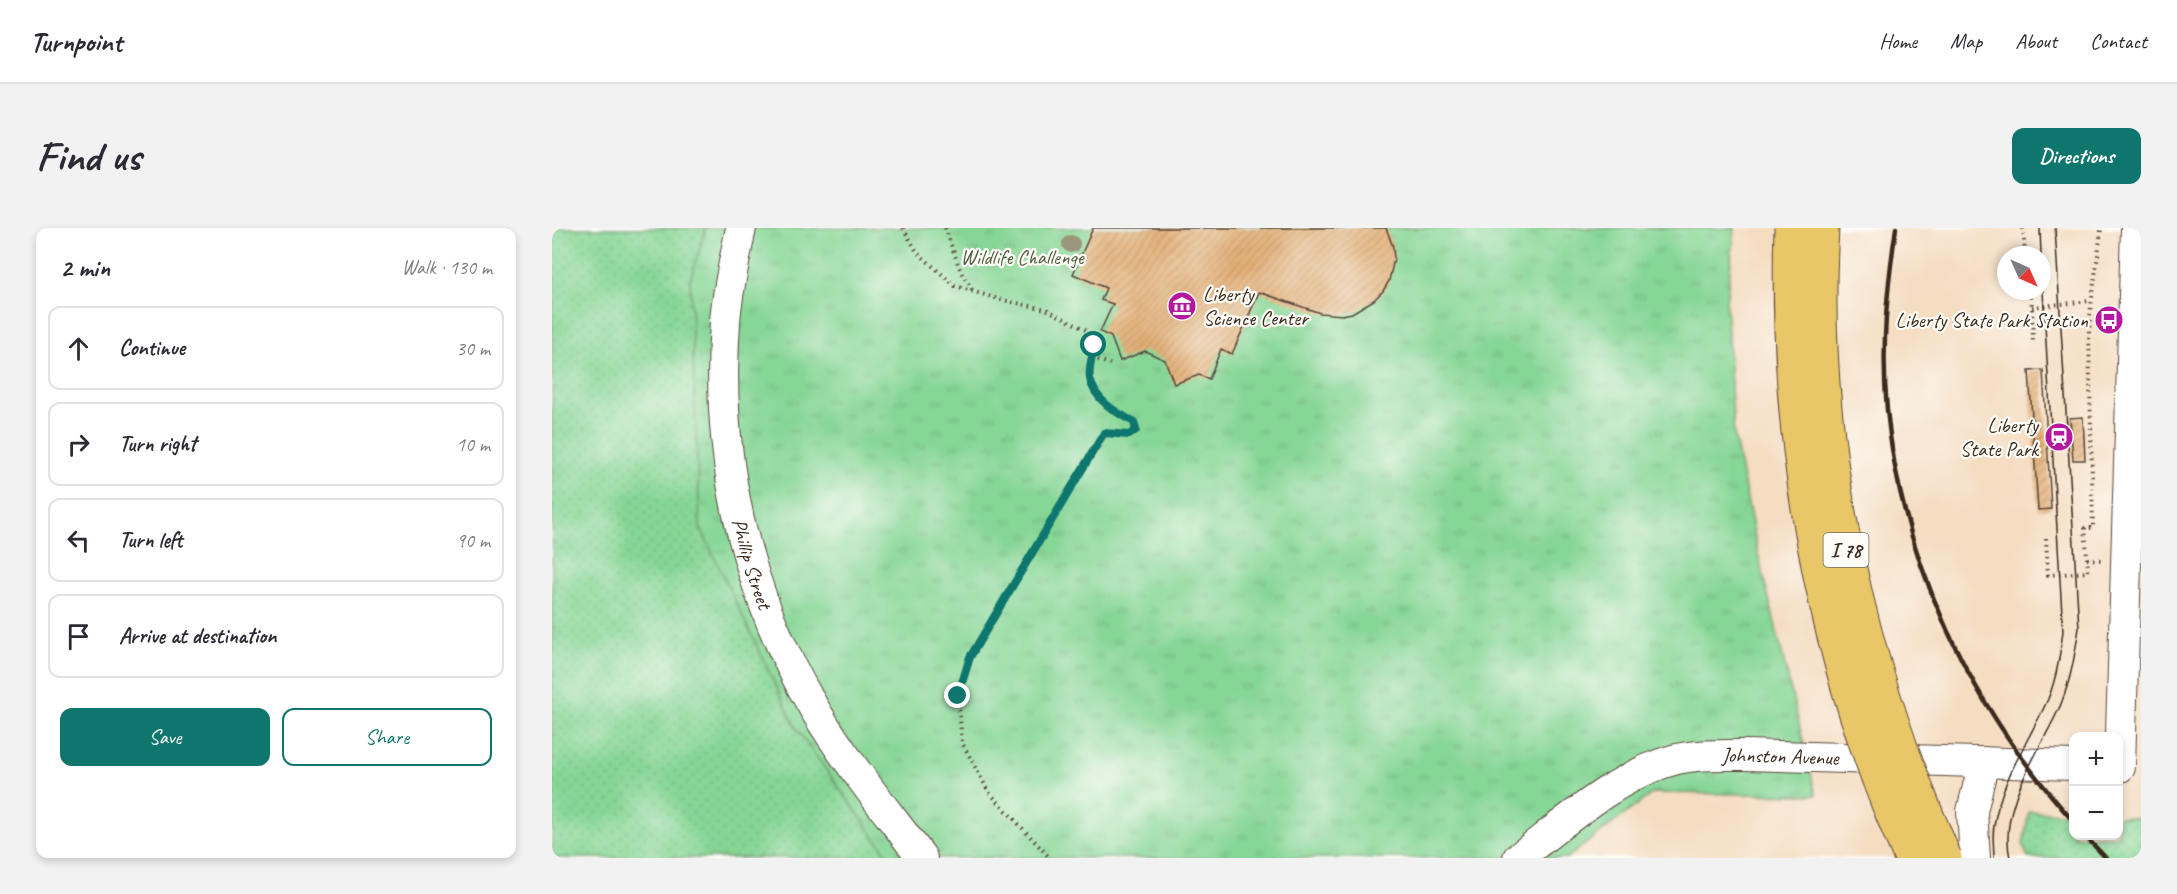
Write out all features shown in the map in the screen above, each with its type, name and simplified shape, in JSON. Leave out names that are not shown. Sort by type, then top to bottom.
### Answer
[{"type":"highway","name":"I 78","points":[[1791,228],[1790,314],[1796,420],[1810,527],[1820,580],[1863,735],[1911,858]]},
{"type":"highway","name":"I 78","points":[[1822,228],[1821,304],[1825,400],[1832,470],[1848,563],[1862,625],[1890,718],[1910,776],[1945,858]]},
{"type":"street","name":"Phillip Street","points":[[741,228],[725,320],[722,404],[733,497],[746,550],[775,633],[816,712],[922,858]]},
{"type":"street","points":[[2126,767],[2133,616],[2136,228]]},
{"type":"street","name":"Johnston Avenue","points":[[1518,858],[1580,811],[1637,774],[1676,759],[1713,755],[1746,755],[2069,765]]},
{"type":"street","points":[[1975,858],[1972,811],[1984,762]]},
{"type":"path","points":[[903,228],[917,252],[956,286],[998,300],[1046,309],[1086,330],[1094,345],[1090,378],[1097,393],[1112,410],[1134,422],[1136,430],[1129,435],[1104,433],[970,657],[958,696],[962,743],[989,792],[1050,858]]},
{"type":"path","points":[[945,228],[961,272],[974,292]]},
{"type":"path","points":[[2023,228],[2024,246]]},
{"type":"path","points":[[2046,538],[2048,575],[2088,572],[2085,528],[2093,528],[2090,301],[2097,270],[2101,228]]},
{"type":"path","points":[[2031,300],[2033,343]]},
{"type":"path","points":[[2032,307],[2090,301]]},
{"type":"path","points":[[1092,358],[1110,364]]},
{"type":"green space","points":[[552,228],[706,228],[690,280],[796,728],[890,858],[552,858]]},
{"type":"green space","name":"Wildlife Challenge","points":[[706,228],[1735,228],[1726,302],[1734,435],[1758,553],[1816,795],[1653,793],[1567,858],[890,858],[796,728],[700,527],[690,280]]},
{"type":"green space","points":[[2029,811],[2069,814],[2069,840],[2123,840],[2123,817],[2141,818],[2141,858],[2028,858],[2023,845]]},
{"type":"building","name":"Liberty Science Center","points":[[1093,228],[1386,228],[1393,247],[1394,259],[1389,281],[1383,291],[1374,300],[1352,313],[1342,315],[1320,313],[1259,292],[1232,354],[1221,349],[1209,379],[1199,375],[1174,384],[1165,360],[1145,351],[1120,361],[1111,337],[1100,332],[1113,304],[1101,300],[1106,288],[1073,274]]},
{"type":"building","points":[[2043,370],[2051,509],[2038,510],[2029,371]]},
{"type":"building","points":[[2083,417],[2085,460],[2073,460],[2070,418]]},
{"type":"tram line","points":[[2040,228],[2041,246]]},
{"type":"tram line","points":[[2010,858],[2008,838],[2010,818],[2024,778],[2061,704],[2070,676],[2079,628],[2055,228]]},
{"type":"tram line","points":[[1994,858],[1993,830],[2003,792],[2051,691],[2063,631],[2044,300]]},
{"type":"railway","points":[[1896,228],[1886,319],[1885,387],[1895,467],[1908,523],[1926,578],[1948,631],[1974,682],[2003,731],[2037,778],[2069,816]]},
{"type":"railway","points":[[2089,840],[2106,858]]},
{"type":"place","name":"Liberty Science Center","points":[[1182,306]]},
{"type":"place","name":"Liberty State Park Station","points":[[2109,320]]},
{"type":"place","name":"Liberty State Park","points":[[2059,437]]},
{"type":"route","points":[[958,696],[970,657],[1104,433],[1129,435],[1136,430],[1134,422],[1112,410],[1097,393],[1090,378],[1094,345]]}]
